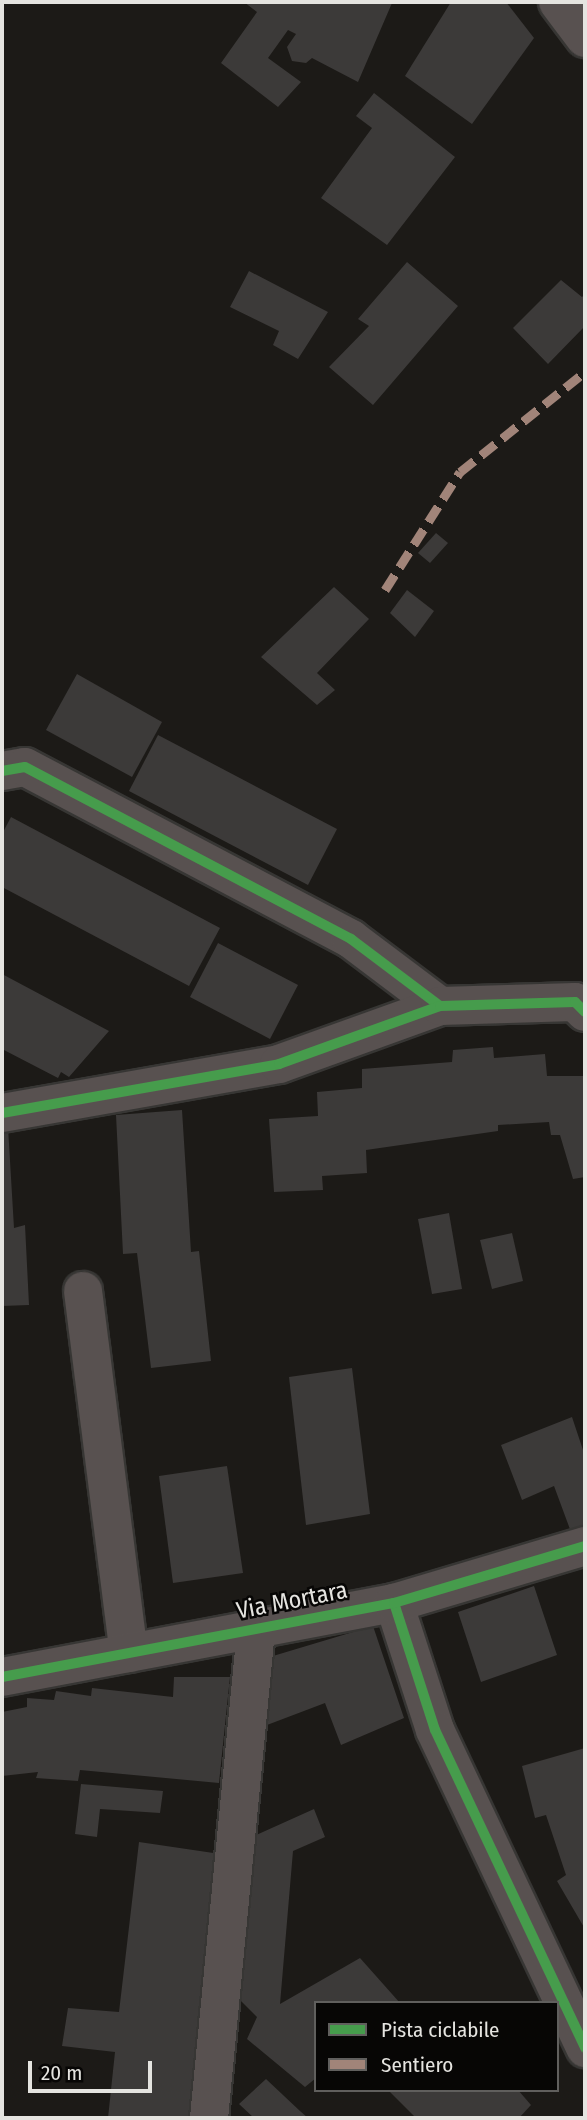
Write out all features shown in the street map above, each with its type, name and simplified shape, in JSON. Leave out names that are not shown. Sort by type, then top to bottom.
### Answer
[{"type":"street","points":[[558,2],[585,38]]},
{"type":"street","points":[[2,771],[25,767],[351,939],[440,1006]]},
{"type":"street","points":[[2,1113],[279,1064],[440,1006],[575,1002],[585,1012]]},
{"type":"street","points":[[83,1291],[129,1653]]},
{"type":"street","name":"Via Mortara","points":[[2,1677],[394,1603],[585,1546]]},
{"type":"street","points":[[394,1603],[435,1730],[585,2048]]},
{"type":"street","points":[[209,2118],[256,1630]]},
{"type":"building","points":[[244,2],[392,3],[358,82],[312,58],[306,63],[292,61],[287,47],[296,34],[288,30],[268,58],[301,82],[278,107],[221,63],[257,12]]},
{"type":"building","points":[[451,2],[506,2],[534,38],[472,124],[405,76]]},
{"type":"building","points":[[374,93],[455,157],[387,245],[321,198],[372,128],[356,116]]},
{"type":"building","points":[[407,262],[458,306],[373,405],[329,367],[369,326],[358,319]]},
{"type":"building","points":[[249,271],[328,312],[298,359],[273,345],[279,331],[230,307]]},
{"type":"building","points":[[561,280],[582,297],[585,294],[585,326],[548,364],[513,328]]},
{"type":"building","points":[[436,533],[448,543],[430,563],[418,553]]},
{"type":"building","points":[[334,587],[369,619],[317,673],[335,690],[317,705],[261,657]]},
{"type":"building","points":[[407,590],[434,611],[415,637],[390,613]]},
{"type":"building","points":[[77,674],[162,722],[132,777],[46,730]]},
{"type":"building","points":[[158,735],[337,829],[308,885],[129,791]]},
{"type":"building","points":[[11,817],[220,928],[189,986],[2,887],[2,834]]},
{"type":"building","points":[[218,943],[298,985],[270,1039],[190,997]]},
{"type":"building","points":[[2,974],[109,1031],[69,1077],[61,1072],[58,1078],[2,1049]]},
{"type":"building","points":[[493,1047],[494,1058],[545,1054],[547,1076],[585,1076],[585,1177],[573,1179],[560,1135],[551,1135],[549,1122],[498,1125],[498,1131],[366,1150],[367,1173],[322,1176],[323,1190],[274,1192],[269,1119],[318,1116],[317,1092],[362,1088],[362,1069],[452,1062],[453,1050]]},
{"type":"building","points":[[182,1110],[191,1252],[199,1251],[211,1361],[151,1368],[137,1253],[123,1254],[116,1115]]},
{"type":"building","points":[[8,1127],[14,1228],[25,1225],[29,1305],[2,1306],[2,1128]]},
{"type":"building","points":[[449,1213],[462,1289],[432,1294],[418,1219]]},
{"type":"building","points":[[512,1233],[523,1281],[492,1289],[480,1240]]},
{"type":"building","points":[[352,1368],[370,1514],[306,1525],[289,1377]]},
{"type":"building","points":[[572,1417],[585,1456],[585,1527],[571,1532],[554,1486],[522,1500],[501,1445]]},
{"type":"building","points":[[227,1466],[243,1573],[173,1583],[159,1476]]},
{"type":"building","points":[[534,1586],[557,1655],[481,1682],[458,1612]]},
{"type":"building","points":[[373,1626],[404,1718],[341,1745],[325,1703],[267,1725],[273,1656]]},
{"type":"building","points":[[174,1677],[230,1677],[219,1783],[80,1770],[78,1781],[36,1778],[38,1772],[2,1776],[2,1712],[27,1707],[27,1698],[54,1700],[56,1691],[91,1696],[92,1688],[173,1697]]},
{"type":"building","points":[[585,1748],[585,1929],[557,1881],[566,1875],[546,1815],[535,1818],[522,1766]]},
{"type":"building","points":[[81,1784],[163,1791],[160,1813],[100,1809],[97,1837],[75,1834]]},
{"type":"building","points":[[314,1809],[325,1837],[293,1851],[280,2004],[360,1958],[398,2001],[314,2001],[314,2080],[305,2087],[247,2039],[257,2017],[236,1996],[252,1837]]},
{"type":"building","points":[[139,1842],[227,1855],[193,2118],[108,2118],[115,2052],[62,2046],[68,2008],[119,2012]]},
{"type":"building","points":[[266,2079],[308,2118],[254,2118],[239,2104]]},
{"type":"building","points":[[390,2092],[520,2092],[531,2105],[519,2118],[416,2118]]},
{"type":"marked path","points":[[385,590],[460,472],[585,372]]},
{"type":"cycle path","points":[[2,771],[25,767],[351,939],[440,1006]]},
{"type":"cycle path","points":[[2,1113],[279,1064],[440,1006],[575,1002],[585,1012]]},
{"type":"cycle path","points":[[2,1677],[394,1603],[585,1546]]},
{"type":"cycle path","points":[[394,1603],[435,1730],[585,2048]]}]
